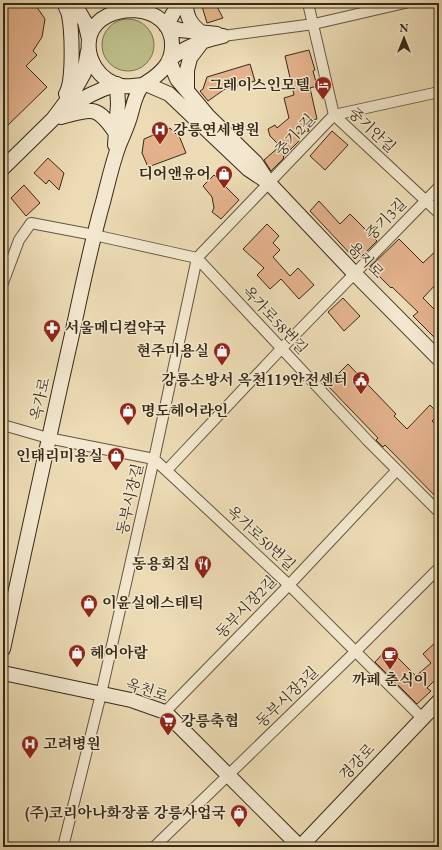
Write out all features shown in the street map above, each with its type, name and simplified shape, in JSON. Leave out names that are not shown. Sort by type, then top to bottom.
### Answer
[{"type":"street","points":[[53,119],[69,90],[71,77],[71,39],[69,14],[64,3]]},
{"type":"street","points":[[74,3],[85,22],[92,62],[99,73],[111,82],[117,84],[124,86],[144,84],[169,94]]},
{"type":"street","points":[[53,119],[81,80],[86,66],[90,34],[96,21],[105,11],[117,5],[126,3],[144,6],[155,12],[164,21],[170,34],[172,47],[169,60],[163,71],[144,84],[137,96],[115,158]]},
{"type":"street","points":[[166,26],[179,3]]},
{"type":"street","points":[[186,3],[187,14],[192,25],[203,37]]},
{"type":"street","name":"중기안길","points":[[308,3],[334,115],[439,213]]},
{"type":"street","points":[[166,26],[203,37],[223,36],[314,24],[405,3]]},
{"type":"street","points":[[169,60],[180,51],[203,37]]},
{"type":"street","points":[[187,90],[187,70],[190,58],[203,37]]},
{"type":"street","name":"용지로","points":[[169,60],[177,79],[208,116],[256,163],[269,183],[354,273],[439,359]]},
{"type":"street","points":[[3,168],[53,119],[80,99],[117,84]]},
{"type":"street","points":[[115,158],[115,132],[118,104],[117,84]]},
{"type":"street","name":"중기2길","points":[[269,183],[334,115],[439,92]]},
{"type":"street","points":[[130,115],[139,102],[146,96],[156,93],[169,94]]},
{"type":"street","name":"용지로","points":[[169,94],[248,169],[269,183]]},
{"type":"street","points":[[53,119],[92,110],[102,114],[115,132]]},
{"type":"street","name":"옥가로","points":[[3,649],[48,438],[94,235],[115,158]]},
{"type":"street","points":[[3,283],[19,240],[31,223],[94,235],[197,258],[269,183]]},
{"type":"street","name":"중기3길","points":[[167,470],[354,273],[439,187]]},
{"type":"street","name":"옥가로58번길","points":[[197,258],[368,440],[439,512]]},
{"type":"street","name":"동부시장길","points":[[63,847],[101,694],[154,459],[197,258]]},
{"type":"street","name":"옥가로50번길","points":[[3,425],[48,438],[154,459],[289,585],[422,718]]},
{"type":"street","name":"동부시장2길","points":[[165,712],[289,585],[397,470]]},
{"type":"street","name":"동부시장3길","points":[[154,847],[356,651],[439,568]]},
{"type":"street","name":"옥천로","points":[[3,673],[130,700],[165,712],[300,847]]},
{"type":"street","name":"경강로","points":[[300,847],[439,701]]},
{"type":"green space","points":[[128,19],[138,21],[146,27],[152,35],[154,45],[152,55],[146,63],[138,69],[128,71],[118,69],[110,63],[104,55],[102,45],[104,35],[110,27],[118,21]]},
{"type":"building","points":[[3,3],[34,3],[45,19],[42,37],[33,51],[37,55],[26,66],[47,87],[3,130]]},
{"type":"building","points":[[201,3],[215,3],[223,18],[207,23]]},
{"type":"building","points":[[309,50],[315,70],[313,71],[317,86],[310,88],[317,119],[306,122],[309,131],[295,134],[300,140],[271,171],[264,160],[280,146],[270,136],[268,129],[275,125],[277,128],[289,118],[284,98],[294,95],[285,56]]},
{"type":"building","points":[[250,64],[255,81],[225,89],[208,101],[200,91],[203,89],[207,77]]},
{"type":"building","points":[[170,128],[180,138],[186,153],[148,167],[142,153],[144,139]]},
{"type":"building","points":[[332,131],[348,145],[325,170],[310,156]]},
{"type":"building","points":[[48,158],[64,173],[59,190],[49,180],[46,184],[34,173]]},
{"type":"building","points":[[214,175],[239,200],[221,219],[212,212],[214,208],[212,197],[203,186]]},
{"type":"building","points":[[24,185],[40,203],[26,216],[11,198]]},
{"type":"building","points":[[319,201],[340,224],[350,214],[377,241],[361,257],[359,255],[355,259],[310,211]]},
{"type":"building","points":[[267,224],[279,236],[273,243],[280,250],[273,257],[290,276],[298,268],[314,285],[299,299],[281,279],[270,289],[257,275],[264,268],[243,249]]},
{"type":"building","points":[[399,239],[423,263],[439,248],[439,275],[435,280],[438,282],[423,298],[439,314],[439,342],[413,316],[418,312],[370,267]]},
{"type":"building","points":[[343,298],[360,316],[344,331],[328,312]]},
{"type":"building","points":[[348,364],[396,414],[394,416],[407,429],[430,405],[439,414],[432,421],[439,428],[439,500],[385,445],[383,447],[376,440],[378,438],[327,385]]},
{"type":"building","points":[[439,639],[439,676],[427,688],[431,691],[417,704],[375,662],[388,648],[416,676],[431,663],[423,654]]},
{"type":"place","name":"그레이스인모텔","points":[[323,100]]},
{"type":"place","name":"강릉연세병원","points":[[160,145]]},
{"type":"place","name":"디어앤유어","points":[[224,189]]},
{"type":"place","name":"서울메디컬약국","points":[[52,343]]},
{"type":"place","name":"현주미용실","points":[[222,366]]},
{"type":"place","name":"강릉소방서 옥천119안전센터","points":[[361,395]]},
{"type":"place","name":"명도헤어라인","points":[[128,426]]},
{"type":"place","name":"인태리미용실","points":[[116,471]]},
{"type":"place","name":"동용회집","points":[[203,579]]},
{"type":"place","name":"이윤실에스테틱","points":[[89,618]]},
{"type":"place","name":"헤어아람","points":[[77,668]]},
{"type":"place","name":"까페 춘식이","points":[[390,670]]},
{"type":"place","name":"강릉축협","points":[[168,736]]},
{"type":"place","name":"고려병원","points":[[30,759]]},
{"type":"place","name":"(주)코리아나화장품 강릉사업국","points":[[239,828]]}]
